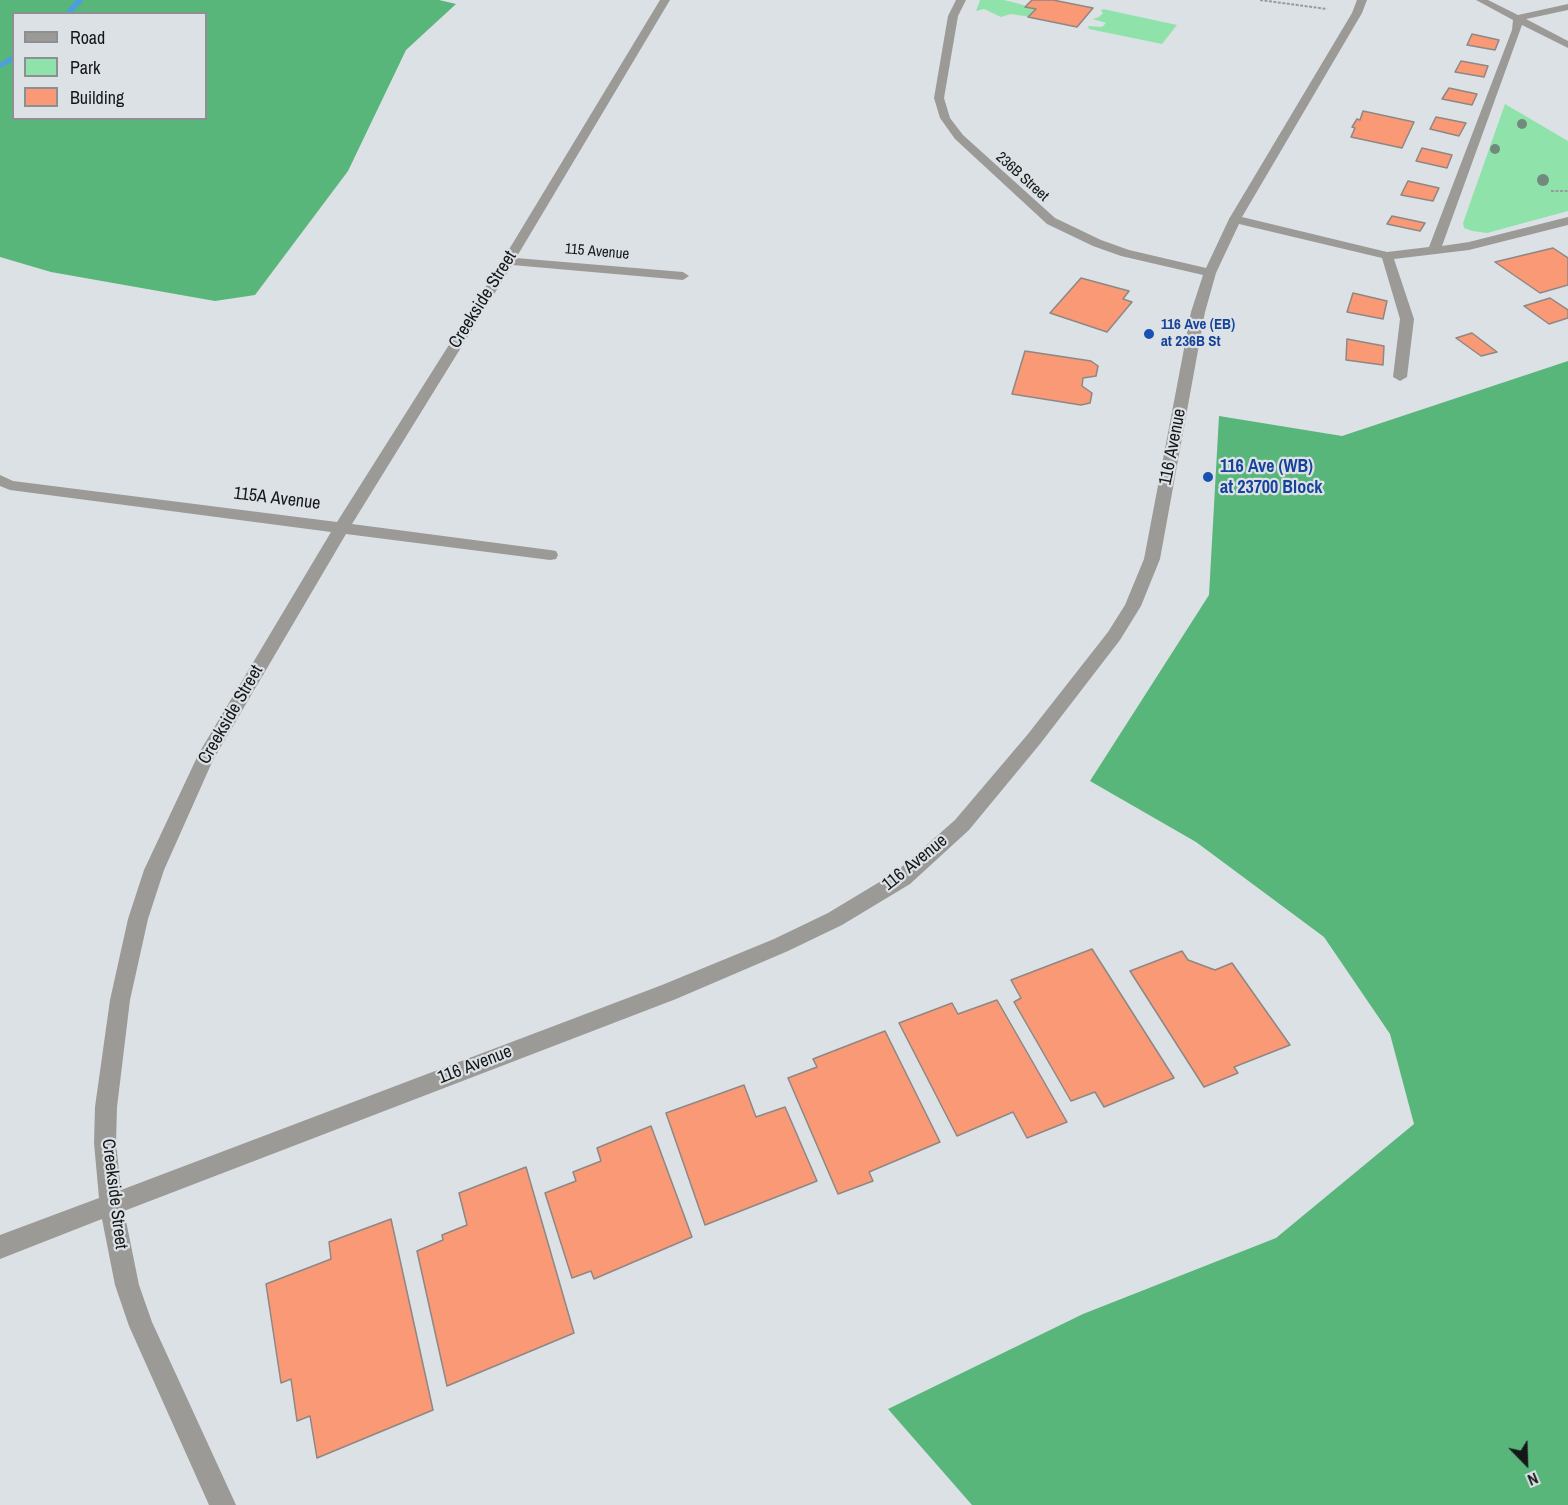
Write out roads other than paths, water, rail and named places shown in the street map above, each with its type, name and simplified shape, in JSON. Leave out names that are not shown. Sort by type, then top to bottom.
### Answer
[{"type":"street","name":"Creekside Street","points":[[223,1505],[141,1326],[128,1285],[111,1204],[105,1143],[106,1107],[120,1000],[138,919],[154,870],[205,758],[342,527],[508,261],[665,0]]},
{"type":"street","name":"236B Street","points":[[961,0],[953,16],[939,98],[945,118],[959,137],[1036,210],[1067,229],[1125,253],[1210,273]]},
{"type":"street","points":[[1481,0],[1568,45]]},
{"type":"street","name":"116 Avenue","points":[[0,1247],[710,975],[781,945],[835,919],[903,878],[962,825],[1005,775],[1114,636],[1133,606],[1152,559],[1198,312],[1210,273],[1235,219],[1360,7]]},
{"type":"street","points":[[1518,18],[1568,7]]},
{"type":"street","points":[[1433,252],[1517,30],[1518,18]]},
{"type":"street","points":[[1235,219],[1388,256],[1469,246],[1568,221]]},
{"type":"street","points":[[1388,256],[1407,319],[1400,377]]},
{"type":"street","name":"115 Avenue","points":[[508,261],[683,276]]},
{"type":"street","name":"115A Avenue","points":[[0,480],[10,485],[550,555]]},
{"type":"waterway","points":[[69,12],[80,0]]},
{"type":"waterway","points":[[0,66],[12,58]]},
{"type":"place","name":"116 Ave (EB) at 236B St","points":[[1149,334]]},
{"type":"place","name":"116 Ave (WB) at 23700 Block","points":[[1208,477]]}]
